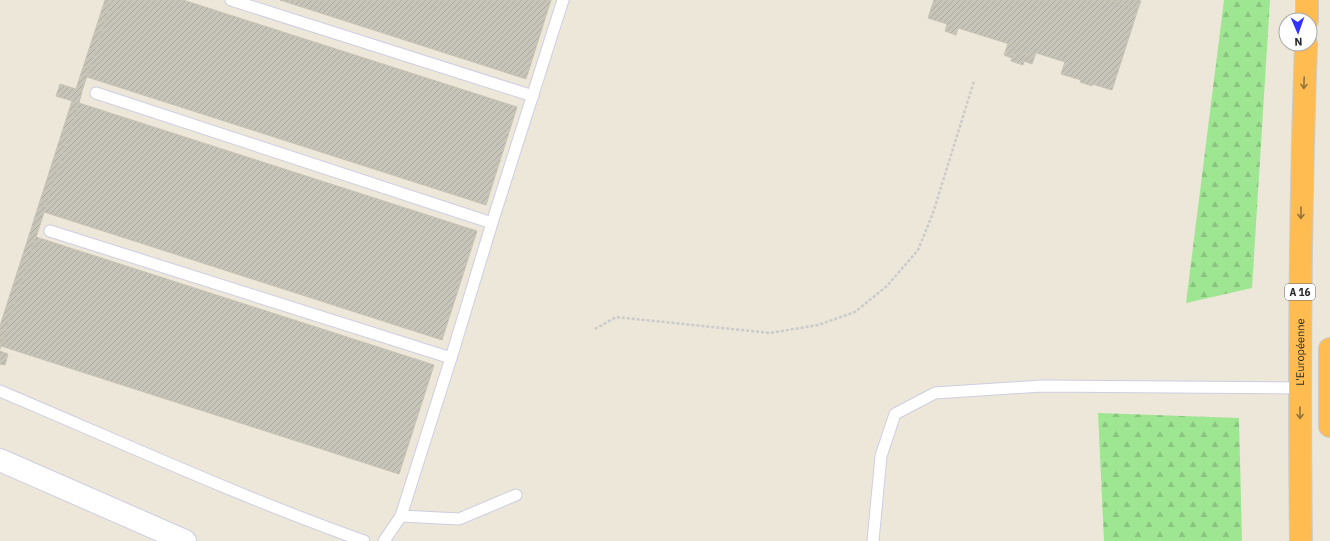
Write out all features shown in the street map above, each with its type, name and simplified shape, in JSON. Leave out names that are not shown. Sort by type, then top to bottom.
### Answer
[{"type":"highway","points":[[1307,0],[1307,12]]},
{"type":"highway","name":"L'Européenne","points":[[1301,541],[1299,388],[1306,52]]},
{"type":"highway","points":[[1330,349],[1330,426]]},
{"type":"street","points":[[0,460],[185,541]]},
{"type":"lane","points":[[231,0],[533,96]]},
{"type":"lane","points":[[384,541],[402,516],[492,223],[563,0]]},
{"type":"lane","points":[[96,93],[492,223]]},
{"type":"lane","points":[[50,231],[451,358]]},
{"type":"lane","points":[[873,541],[882,456],[895,414],[935,393],[1040,386],[1299,388]]},
{"type":"lane","points":[[0,391],[242,493],[364,541]]},
{"type":"lane","points":[[402,516],[459,519],[516,495]]},
{"type":"path","points":[[595,329],[616,317],[770,333],[818,325],[855,312],[887,286],[918,250],[933,213],[974,81]]},
{"type":"green space","points":[[1224,0],[1270,0],[1252,288],[1186,303]]},
{"type":"green space","points":[[1098,413],[1239,418],[1242,541],[1104,541]]},
{"type":"building","points":[[105,0],[112,0],[82,91],[76,89]]},
{"type":"building","points":[[112,0],[183,0],[517,107],[486,205],[87,77]]},
{"type":"building","points":[[280,0],[551,0],[526,79]]},
{"type":"building","points":[[934,0],[1111,0],[1138,9],[1112,90],[1092,84],[1092,86],[1080,82],[1081,80],[1061,74],[1065,62],[1027,50],[1023,65],[1011,61],[1016,46],[958,28],[956,35],[945,31],[947,24],[928,18]]},
{"type":"building","points":[[1111,0],[1138,0],[1141,1],[1138,9]]},
{"type":"building","points":[[1008,44],[1016,46],[1012,58],[1004,55]]},
{"type":"building","points":[[1027,50],[1036,53],[1032,64],[1024,61]]},
{"type":"building","points":[[60,84],[82,91],[79,103],[56,96]]},
{"type":"building","points":[[72,101],[79,103],[5,334],[0,332],[0,326]]},
{"type":"building","points":[[79,103],[477,231],[442,340],[44,212]]},
{"type":"building","points":[[36,237],[434,365],[399,474],[1,346]]},
{"type":"building","points":[[0,332],[5,334],[0,349]]},
{"type":"building","points":[[0,351],[8,354],[5,365],[0,364]]}]
